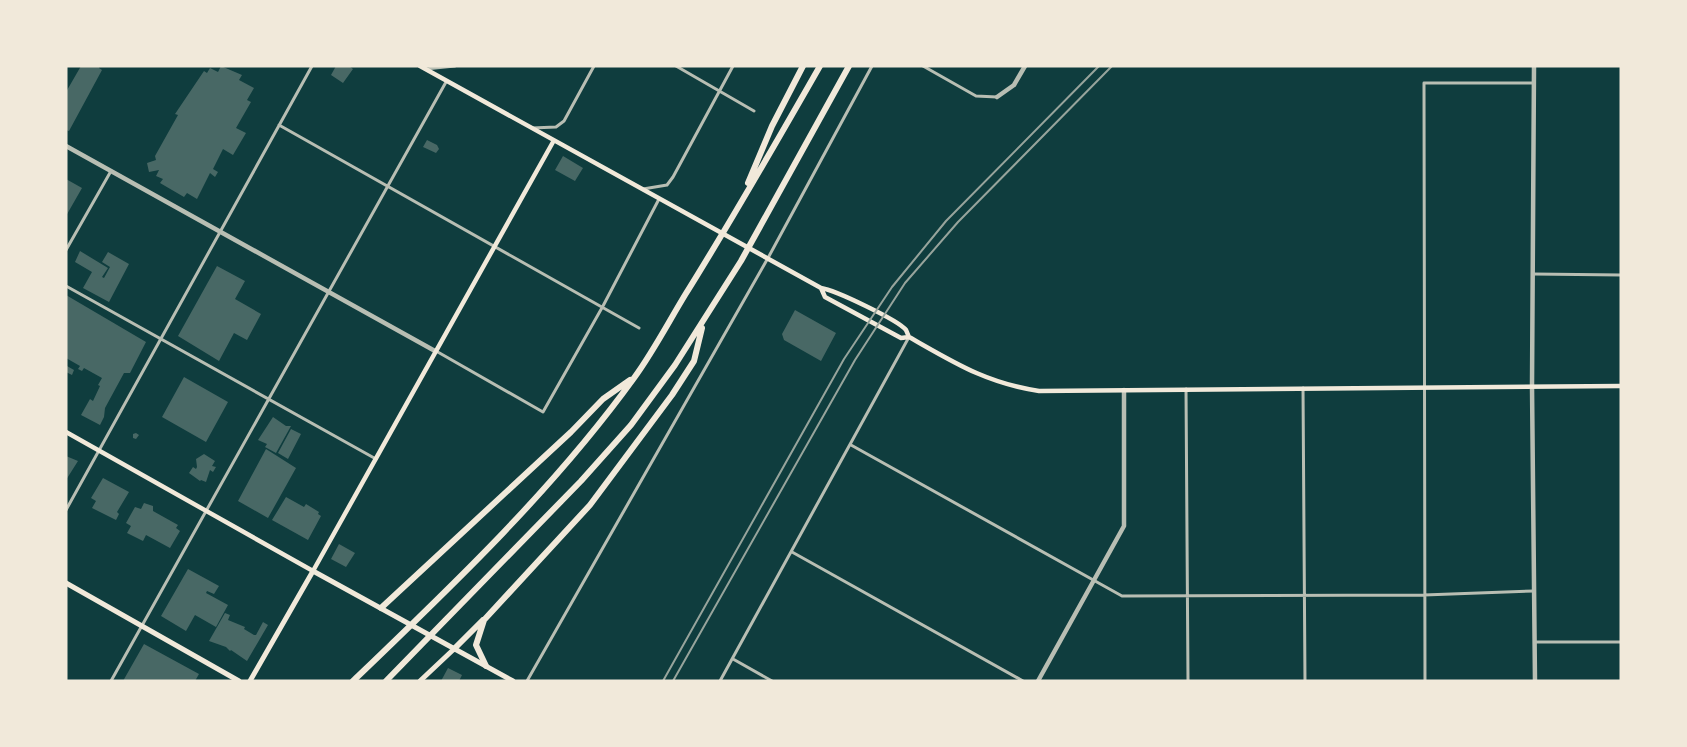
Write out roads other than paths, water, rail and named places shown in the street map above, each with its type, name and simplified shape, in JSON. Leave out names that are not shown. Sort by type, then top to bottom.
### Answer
[{"type":"highway","points":[[736,209],[772,126],[804,66]]},
{"type":"highway","points":[[353,681],[425,614],[573,456],[635,377],[716,246],[820,66]]},
{"type":"highway","points":[[386,681],[442,626],[581,481],[630,425],[675,365],[741,261],[849,66]]},
{"type":"highway","points":[[454,649],[478,623],[484,620],[590,505],[627,458],[694,361],[703,322]]},
{"type":"highway","points":[[381,608],[603,399],[635,377]]},
{"type":"highway","points":[[484,620],[476,645],[486,666]]},
{"type":"main road","points":[[423,68],[554,142],[822,288],[832,290],[879,314],[905,330],[909,338]]},
{"type":"main road","points":[[250,681],[554,142]]},
{"type":"main road","points":[[822,288],[825,297],[902,338],[909,338],[988,380],[1013,387],[1039,391],[1303,387],[1621,386]]},
{"type":"main road","points":[[66,432],[206,512],[513,681]]},
{"type":"main road","points":[[66,583],[239,681]]},
{"type":"main road","points":[[420,681],[454,649]]},
{"type":"street","points":[[66,510],[312,66]]},
{"type":"street","points":[[423,68],[455,66]]},
{"type":"street","points":[[529,128],[556,127],[564,122],[594,66]]},
{"type":"street","points":[[676,66],[754,111]]},
{"type":"street","points":[[642,190],[667,185],[673,177],[734,66]]},
{"type":"street","points":[[528,681],[768,258],[872,66]]},
{"type":"street","points":[[923,66],[976,96],[997,97],[1014,85],[1025,66]]},
{"type":"street","points":[[1534,66],[1532,386],[1535,681]]},
{"type":"street","points":[[111,681],[446,82]]},
{"type":"street","points":[[1425,681],[1424,84],[1534,83]]},
{"type":"street","points":[[279,125],[639,328]]},
{"type":"street","points":[[66,146],[543,412],[603,306],[659,198]]},
{"type":"street","points":[[66,250],[111,171]]},
{"type":"street","points":[[1533,274],[1621,275]]},
{"type":"street","points":[[66,286],[376,460]]},
{"type":"street","points":[[720,681],[909,338]]},
{"type":"street","points":[[1303,387],[1304,681]]},
{"type":"street","points":[[1186,389],[1188,681]]},
{"type":"street","points":[[1038,681],[1124,526],[1124,390]]},
{"type":"street","points":[[851,445],[1122,596],[1424,595],[1535,591]]},
{"type":"street","points":[[792,552],[1023,681]]},
{"type":"street","points":[[1535,642],[1621,642]]},
{"type":"street","points":[[733,659],[772,681]]},
{"type":"railway","points":[[663,681],[844,359],[892,287],[946,221],[1099,66]]},
{"type":"railway","points":[[673,681],[855,360],[905,283],[958,222],[1112,66]]}]
